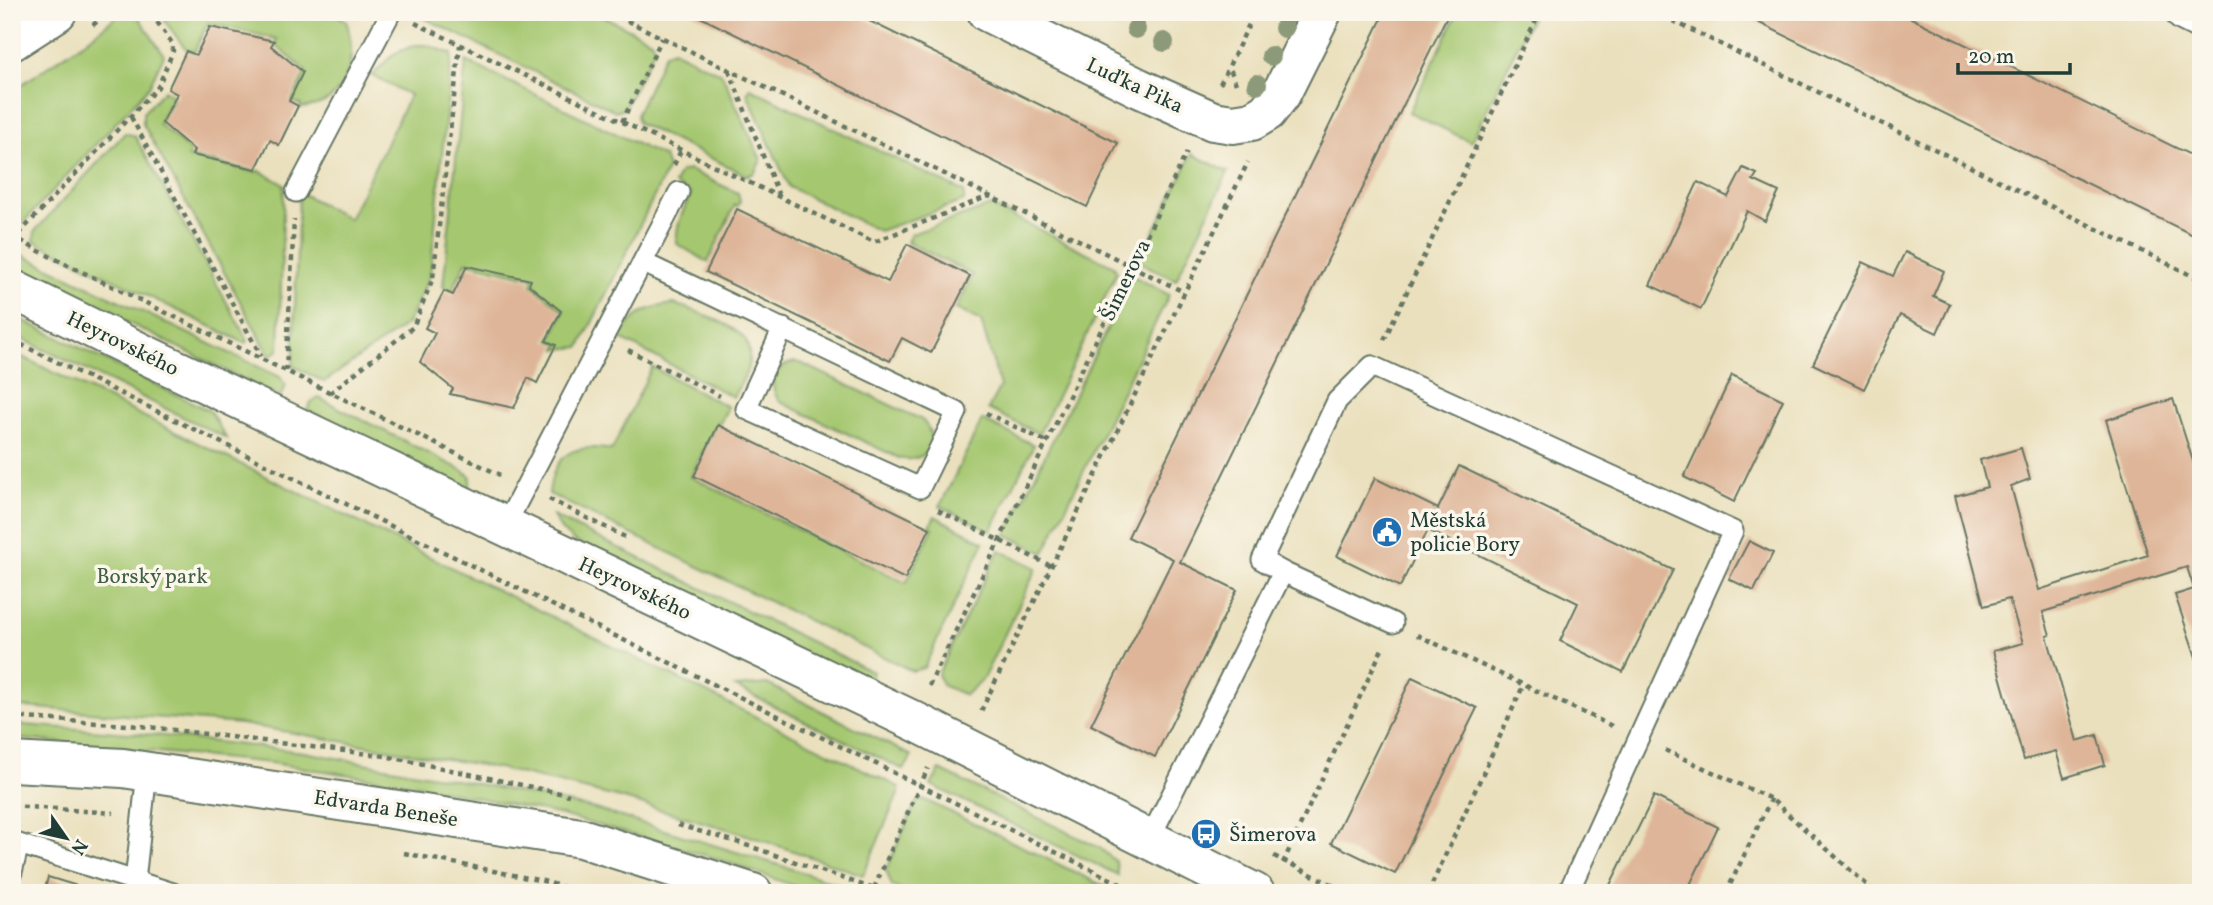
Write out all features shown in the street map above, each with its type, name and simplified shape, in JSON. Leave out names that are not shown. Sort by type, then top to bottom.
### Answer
[{"type":"street","points":[[12,41],[57,12]]},
{"type":"street","name":"Luďka Pika","points":[[996,14],[1139,88],[1213,121],[1233,124],[1252,121],[1267,112],[1281,94],[1322,12]]},
{"type":"street","points":[[2185,12],[2201,20]]},
{"type":"street","name":"Heyrovského","points":[[12,289],[939,734],[1149,840],[1267,882]]},
{"type":"street","name":"Edvarda Beneše","points":[[12,762],[123,768],[581,838],[753,893]]},
{"type":"lane","points":[[296,192],[397,15]]},
{"type":"lane","points":[[505,526],[644,264],[679,192]]},
{"type":"lane","points":[[644,264],[783,328],[957,412],[920,488],[746,409],[783,328]]},
{"type":"lane","points":[[1393,623],[1262,560],[1337,401],[1372,366],[1733,531],[1567,893]]},
{"type":"lane","points":[[1149,840],[1283,572]]},
{"type":"lane","points":[[135,881],[147,772]]},
{"type":"lane","points":[[12,872],[19,844],[173,893]]},
{"type":"path","points":[[150,12],[172,43],[173,51],[158,87],[14,238],[524,486]]},
{"type":"path","points":[[609,12],[1184,292]]},
{"type":"path","points":[[1372,366],[1540,12]]},
{"type":"path","points":[[1655,12],[2201,279]]},
{"type":"path","points":[[397,15],[874,242],[989,196]]},
{"type":"path","points":[[622,122],[662,38]]},
{"type":"path","points":[[330,393],[413,327],[433,278],[460,45]]},
{"type":"path","name":"Šimerova","points":[[939,734],[999,540],[1228,66]]},
{"type":"path","points":[[729,70],[780,197]]},
{"type":"path","points":[[131,117],[261,357]]},
{"type":"path","points":[[874,888],[920,785],[939,734],[1051,566],[1253,151]]},
{"type":"path","points":[[286,370],[296,192]]},
{"type":"path","points":[[604,337],[746,409]]},
{"type":"path","points":[[12,340],[1139,893]]},
{"type":"path","points":[[957,412],[981,411],[1047,442]]},
{"type":"path","points":[[920,488],[934,508],[1051,566]]},
{"type":"path","points":[[1267,882],[1393,623]]},
{"type":"path","points":[[1429,893],[1524,684]]},
{"type":"path","points":[[1726,893],[1771,799]]},
{"type":"path","points":[[12,806],[143,814]]},
{"type":"path","points":[[393,851],[543,881],[584,893]]},
{"type":"green space","points":[[122,12],[135,12],[164,55],[149,87],[24,222],[12,227],[12,91],[87,40]]},
{"type":"green space","points":[[158,12],[330,12],[346,20],[351,50],[346,78],[330,99],[300,108],[301,105],[292,101],[306,71],[275,45],[277,39],[208,23],[194,52],[185,48]]},
{"type":"green space","points":[[412,12],[595,12],[651,40],[655,48],[624,109],[615,111]]},
{"type":"green space","points":[[1458,12],[1534,12],[1471,142],[1409,112]]},
{"type":"green space","points":[[415,45],[427,45],[452,54],[430,276],[407,324],[324,382],[293,366],[299,192],[349,219],[410,95],[372,76],[393,54]]},
{"type":"green space","points":[[673,50],[722,74],[761,160],[755,172],[748,176],[638,123],[636,115],[665,53]]},
{"type":"green space","points":[[466,61],[664,157],[668,168],[580,347],[557,349],[559,344],[550,340],[564,311],[532,285],[534,278],[466,262],[452,291],[443,287]]},
{"type":"green space","points":[[750,88],[964,192],[964,201],[879,231],[789,187],[747,93]]},
{"type":"green space","points":[[164,90],[173,96],[159,124],[190,151],[188,157],[257,172],[258,170],[284,184],[279,350],[270,356],[143,124],[143,113]]},
{"type":"green space","points":[[125,133],[135,136],[248,341],[245,343],[34,241],[35,231]]},
{"type":"green space","points":[[1192,154],[1228,172],[1176,280],[1139,262]]},
{"type":"green space","points":[[689,170],[738,193],[740,201],[738,206],[735,205],[708,262],[677,244],[678,225],[691,194],[674,184],[680,172]]},
{"type":"green space","points":[[991,206],[1114,266],[1117,272],[1039,434],[988,409],[1000,386],[981,321],[956,309],[973,275],[907,242],[911,234]]},
{"type":"green space","points":[[12,250],[280,377],[286,386],[280,397],[12,266]]},
{"type":"green space","points":[[1133,276],[1169,295],[1044,553],[1006,535]]},
{"type":"green space","points":[[674,304],[724,324],[746,341],[748,368],[733,397],[619,338],[636,317],[648,309]]},
{"type":"green space","points":[[12,315],[210,411],[226,438],[12,334]]},
{"type":"green space","name":"Borský park","points":[[12,352],[899,787],[863,875],[741,833],[620,798],[498,768],[241,724],[12,706]]},
{"type":"green space","points":[[795,362],[922,420],[931,435],[928,449],[917,458],[899,458],[780,402],[774,389],[774,377],[782,368]]},
{"type":"green space","points":[[652,367],[728,407],[720,423],[717,422],[691,477],[906,583],[933,528],[930,526],[935,516],[984,542],[924,668],[912,671],[549,494],[555,469],[568,454],[587,448],[612,450]]},
{"type":"green space","points":[[319,398],[464,471],[471,477],[469,490],[307,410],[311,402]]},
{"type":"green space","points":[[982,420],[1034,445],[991,531],[940,506]]},
{"type":"green space","points":[[553,516],[873,672],[868,685],[575,542],[562,531]]},
{"type":"green space","points":[[999,550],[1037,568],[983,679],[965,695],[942,685],[938,674]]},
{"type":"green space","points":[[767,684],[912,756],[904,770],[735,687]]},
{"type":"green space","points":[[12,724],[156,735],[304,752],[489,786],[595,809],[805,873],[861,893],[814,893],[715,858],[561,815],[417,785],[271,763],[12,738]]},
{"type":"green space","points":[[940,770],[1100,848],[1116,862],[1118,875],[931,785]]},
{"type":"green space","points":[[925,800],[1116,893],[909,893],[892,886],[886,870],[914,807],[918,801]]},
{"type":"building","points":[[690,12],[851,12],[1118,143],[1087,207]]},
{"type":"building","points":[[1385,12],[1449,12],[1180,562],[1237,590],[1155,757],[1091,725],[1173,559],[1128,537]]},
{"type":"building","points":[[1737,12],[1899,12],[2201,160],[2201,239]]},
{"type":"building","points":[[210,27],[274,41],[271,46],[303,72],[289,101],[298,106],[279,145],[270,140],[256,169],[192,155],[194,150],[162,123],[177,94],[168,89],[186,51],[196,55]]},
{"type":"building","points":[[1743,168],[1757,174],[1753,180],[1779,192],[1765,221],[1747,211],[1701,309],[1650,285],[1698,182],[1728,197]]},
{"type":"building","points":[[737,209],[888,282],[907,244],[970,276],[931,353],[902,338],[890,361],[706,272]]},
{"type":"building","points":[[1905,252],[1944,271],[1933,296],[1950,304],[1937,333],[1900,315],[1864,389],[1813,364],[1863,262],[1893,276]]},
{"type":"building","points":[[467,266],[531,280],[529,285],[561,311],[546,341],[556,345],[537,383],[528,378],[514,408],[450,394],[453,389],[420,362],[435,333],[425,328],[444,291],[453,295]]},
{"type":"building","points":[[1732,375],[1783,400],[1734,502],[1684,477]]},
{"type":"building","points":[[2173,399],[2201,486],[2201,672],[2175,595],[2194,589],[2187,567],[2043,612],[2050,635],[2047,636],[2077,741],[2097,735],[2105,765],[2064,778],[2056,751],[2024,760],[1993,651],[2023,643],[2009,599],[1984,606],[1955,496],[1987,487],[1980,460],[2021,448],[2030,479],[2011,486],[2039,590],[2148,555],[2106,420]]},
{"type":"building","points":[[718,425],[930,528],[905,579],[694,476]]},
{"type":"building","points":[[1459,466],[1673,570],[1623,672],[1560,641],[1578,603],[1428,530],[1400,587],[1337,556],[1375,478],[1438,509]]},
{"type":"building","points":[[1749,541],[1773,553],[1754,591],[1729,579]]},
{"type":"building","points":[[1412,677],[1477,708],[1395,874],[1331,843]]},
{"type":"building","points":[[1654,796],[1718,827],[1686,893],[1606,893]]},
{"type":"building","points":[[48,877],[97,892],[97,893],[44,893]]},
{"type":"place","name":"Městská policie Bory","points":[[1387,532]]},
{"type":"place","name":"Šimerova","points":[[1206,834]]}]
